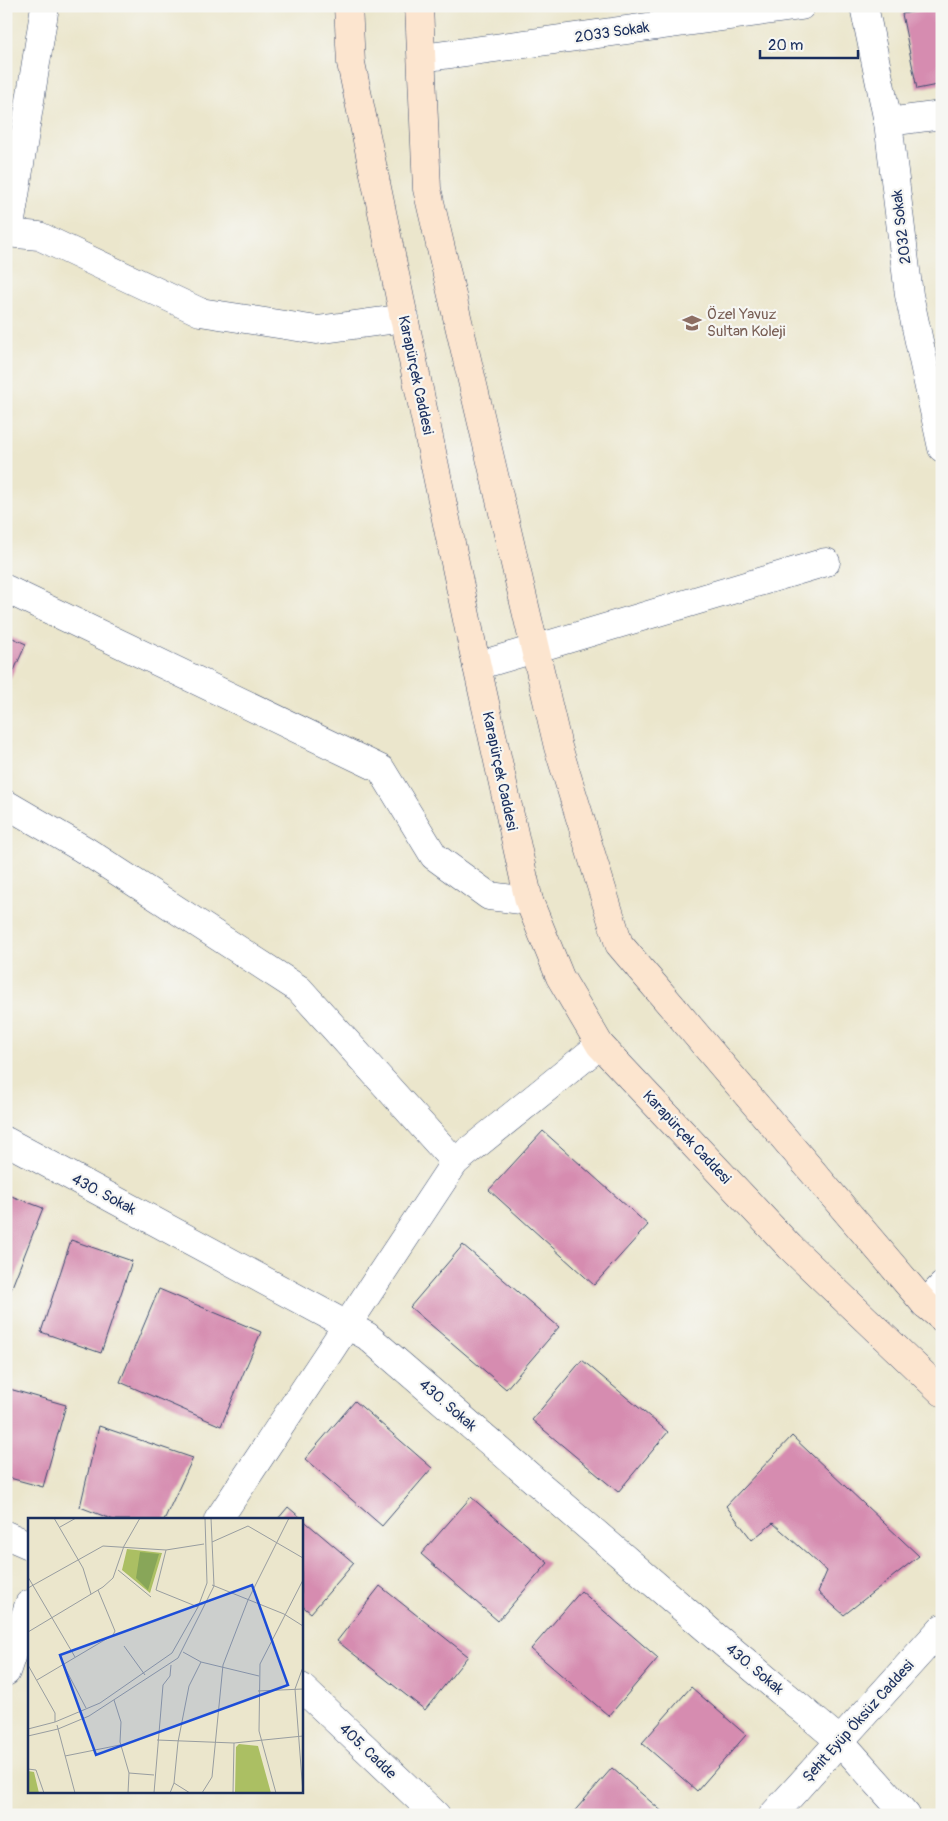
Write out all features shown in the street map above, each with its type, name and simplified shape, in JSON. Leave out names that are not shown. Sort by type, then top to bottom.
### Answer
[{"type":"main road","name":"Karapürçek Caddesi","points":[[348,6],[351,63],[477,666],[529,901],[560,977],[600,1045],[790,1247],[942,1392]]},
{"type":"main road","points":[[419,6],[427,189],[558,747],[619,944],[936,1303]]},
{"type":"street","points":[[45,6],[8,233],[39,236],[200,312],[317,330],[405,318]]},
{"type":"street","name":"2033 Sokak","points":[[422,58],[801,6]]},
{"type":"street","name":"2032 Sokak","points":[[864,6],[888,122],[909,294],[942,448]]},
{"type":"street","points":[[888,122],[942,114]]},
{"type":"street","points":[[477,666],[535,647],[826,562]]},
{"type":"street","points":[[6,589],[380,769],[434,856],[488,896],[529,901]]},
{"type":"street","points":[[6,804],[83,849],[299,989],[455,1162]]},
{"type":"street","points":[[219,1518],[455,1162],[600,1045]]},
{"type":"street","name":"430. Sokak","points":[[6,1141],[368,1336],[715,1636],[840,1741],[906,1815]]},
{"type":"street","points":[[6,1535],[28,1545]]},
{"type":"street","points":[[6,1672],[28,1607]]},
{"type":"street","name":"Şehit Eyüp Öksüz Caddesi","points":[[773,1815],[942,1628]]},
{"type":"street","name":"405. Cadde","points":[[302,1688],[436,1815]]},
{"type":"building","points":[[942,6],[942,84],[917,89],[902,14]]},
{"type":"building","points":[[939,169],[942,169],[942,182],[941,182]]},
{"type":"building","points":[[6,635],[26,644],[6,688]]},
{"type":"building","points":[[543,1131],[648,1225],[594,1285],[489,1190]]},
{"type":"building","points":[[6,1194],[43,1208],[6,1302]]},
{"type":"building","points":[[71,1240],[132,1261],[101,1353],[41,1332]]},
{"type":"building","points":[[463,1245],[559,1327],[506,1389],[410,1307]]},
{"type":"building","points":[[159,1289],[261,1332],[221,1426],[120,1382]]},
{"type":"building","points":[[582,1360],[668,1432],[618,1492],[532,1420]]},
{"type":"building","points":[[6,1388],[66,1405],[43,1487],[6,1477]]},
{"type":"building","points":[[355,1401],[432,1468],[382,1526],[305,1459]]},
{"type":"building","points":[[99,1426],[193,1458],[165,1518],[109,1518],[80,1507]]},
{"type":"building","points":[[792,1436],[919,1556],[844,1615],[818,1592],[827,1571],[773,1523],[752,1540],[726,1506]]},
{"type":"building","points":[[471,1497],[548,1563],[498,1621],[421,1554]]},
{"type":"building","points":[[288,1507],[301,1518],[279,1518]]},
{"type":"building","points":[[302,1519],[354,1563],[311,1613],[302,1606]]},
{"type":"building","points":[[380,1586],[468,1656],[425,1710],[337,1641]]},
{"type":"building","points":[[581,1591],[658,1658],[609,1716],[531,1649]]},
{"type":"building","points":[[691,1687],[746,1735],[697,1791],[642,1743]]},
{"type":"building","points":[[612,1768],[666,1815],[571,1815]]},
{"type":"place","name":"Özel Yavuz Sultan Koleji","points":[[692,323]]}]
